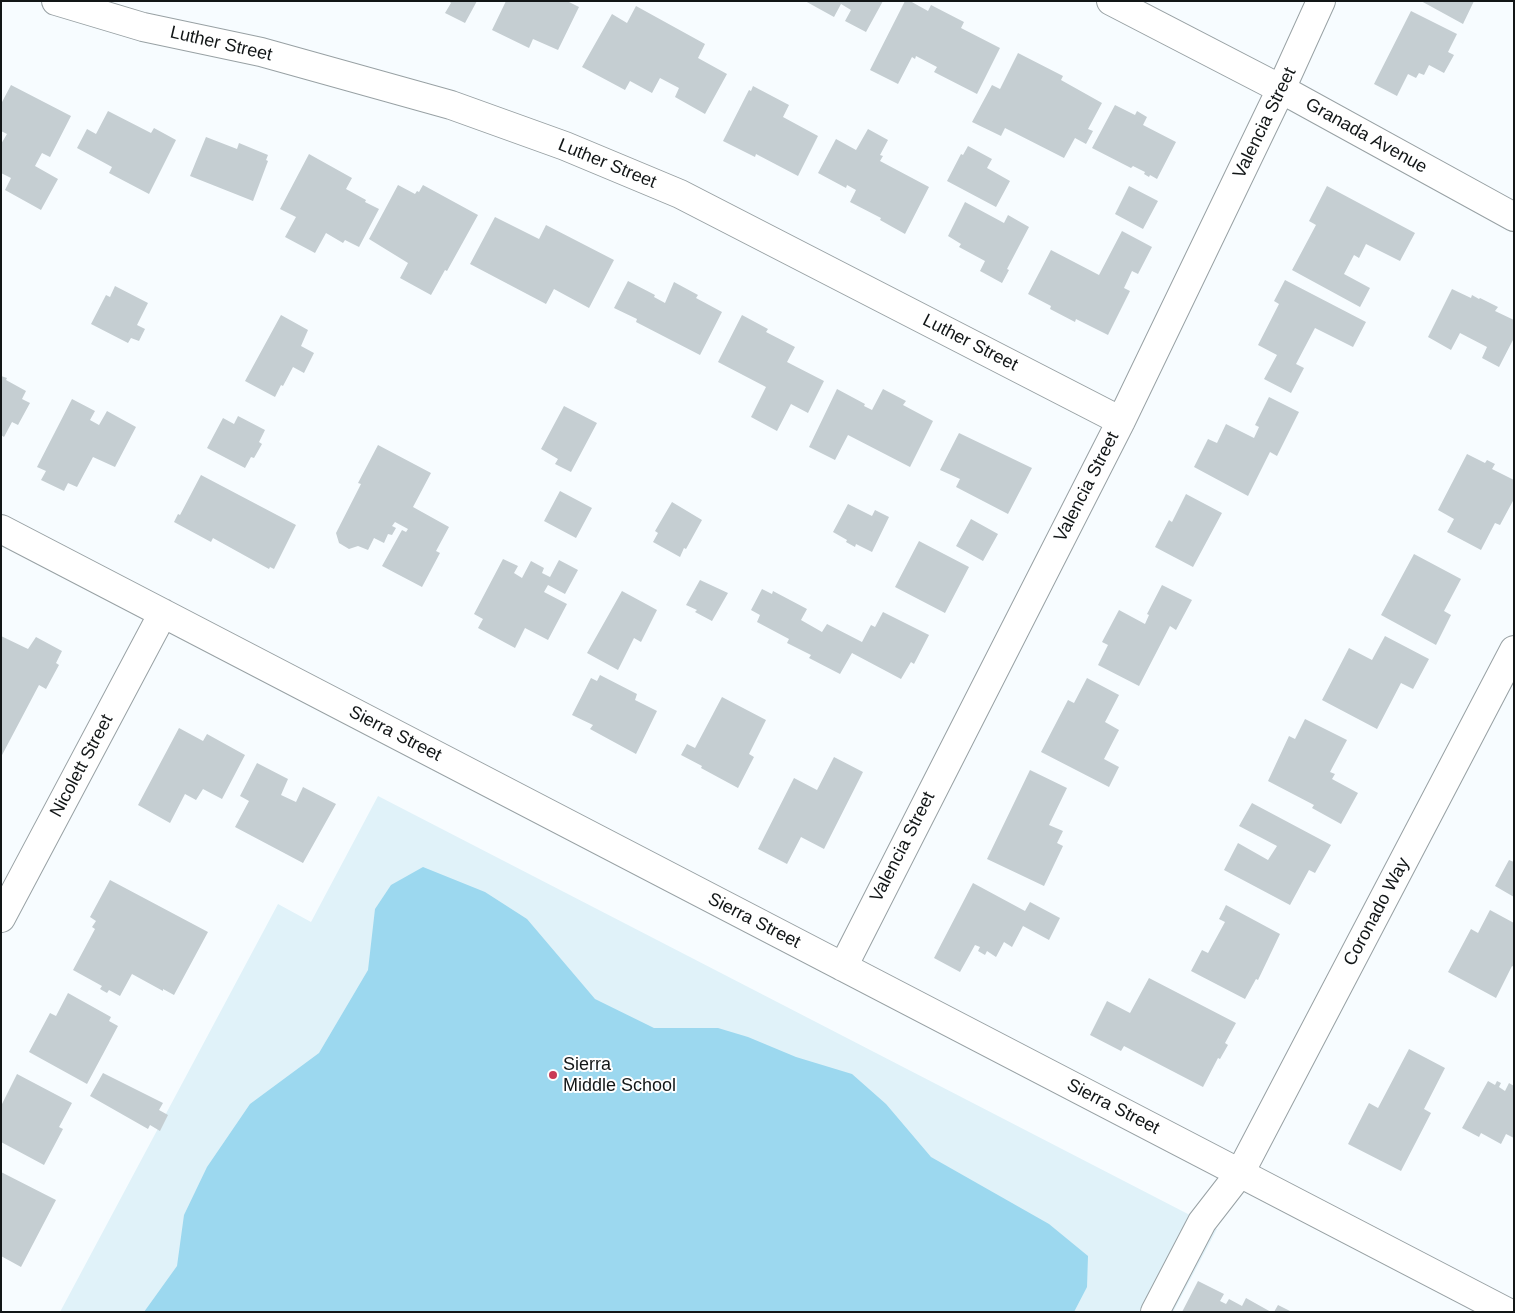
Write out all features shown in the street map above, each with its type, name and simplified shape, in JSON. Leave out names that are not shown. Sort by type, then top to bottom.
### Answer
[{"type":"street","name":"Luther Street","points":[[56,1],[143,27],[261,52],[451,105],[565,146],[680,194],[1121,421]]},
{"type":"street","name":"Granada Avenue","points":[[1111,1],[1282,89],[1514,217]]},
{"type":"street","name":"Valencia Street","points":[[843,967],[1121,421],[1282,89],[1321,1]]},
{"type":"street","name":"Sierra Street","points":[[1,529],[1507,1312]]},
{"type":"street","name":"Nicolett Street","points":[[1,918],[163,613]]},
{"type":"street","name":"Coronado Way","points":[[1155,1312],[1202,1222],[1240,1173],[1514,650]]},
{"type":"shaded area","name":"Sierra Middle School","points":[[378,796],[1217,1229],[1173,1312],[60,1312],[278,904],[311,922]]},
{"type":"shaded area","name":"Sierra Middle School","points":[[423,867],[485,892],[527,919],[595,999],[654,1028],[718,1028],[748,1037],[796,1057],[852,1074],[886,1104],[931,1157],[1049,1224],[1088,1256],[1087,1287],[1074,1312],[144,1312],[177,1266],[184,1215],[207,1167],[250,1104],[319,1053],[368,970],[375,909],[391,885]]},
{"type":"building","points":[[449,1],[477,1],[465,23],[445,13],[451,3]]},
{"type":"building","points":[[506,1],[567,1],[579,7],[558,50],[533,39],[529,48],[492,30]]},
{"type":"building","points":[[805,1],[883,1],[866,32],[845,21],[851,10],[841,4],[834,17]]},
{"type":"building","points":[[905,1],[910,1],[928,11],[931,5],[964,22],[961,28],[1000,48],[977,94],[934,72],[937,67],[916,56],[915,59],[912,57],[898,84],[870,70]]},
{"type":"building","points":[[1421,1],[1474,1],[1463,24]]},
{"type":"building","points":[[636,6],[705,44],[698,58],[727,74],[705,114],[675,97],[679,88],[660,78],[652,93],[630,81],[625,90],[582,67],[612,14],[627,23]]},
{"type":"building","points":[[1411,11],[1457,34],[1448,52],[1454,55],[1444,73],[1429,65],[1424,75],[1419,73],[1416,78],[1408,74],[1397,96],[1374,84]]},
{"type":"building","points":[[1018,53],[1063,76],[1061,80],[1102,103],[1088,129],[1093,131],[1086,144],[1075,138],[1064,158],[1005,128],[1001,136],[972,122],[992,85],[1000,89]]},
{"type":"building","points":[[11,85],[71,116],[50,157],[42,153],[35,166],[58,179],[41,210],[5,190],[11,178],[1,173],[1,144],[7,134],[1,131],[1,104]]},
{"type":"building","points":[[753,86],[789,105],[783,117],[818,136],[798,176],[756,154],[755,157],[723,141],[749,90],[751,91]]},
{"type":"building","points":[[1115,105],[1135,115],[1137,111],[1147,117],[1143,125],[1176,142],[1157,179],[1150,175],[1149,177],[1144,174],[1145,172],[1133,166],[1131,168],[1092,148]]},
{"type":"building","points":[[108,111],[151,133],[154,128],[176,140],[149,194],[109,173],[112,167],[77,148],[87,129],[96,134]]},
{"type":"building","points":[[868,129],[888,140],[880,155],[883,156],[880,161],[929,187],[905,234],[880,220],[881,218],[850,202],[856,190],[847,185],[846,188],[818,173],[836,139],[856,150]]},
{"type":"building","points":[[206,137],[237,149],[239,143],[268,155],[266,160],[268,161],[253,201],[190,176]]},
{"type":"building","points":[[968,146],[992,159],[987,168],[1010,181],[996,207],[947,181],[961,154],[963,155]]},
{"type":"building","points":[[309,154],[352,178],[346,189],[379,209],[359,247],[345,240],[343,243],[326,233],[315,253],[285,237],[296,217],[280,209]]},
{"type":"building","points":[[398,185],[415,194],[417,191],[419,192],[423,185],[478,215],[447,271],[445,270],[431,295],[400,278],[408,263],[369,239]]},
{"type":"building","points":[[1129,186],[1158,201],[1143,229],[1115,214]]},
{"type":"building","points":[[1327,186],[1415,233],[1400,261],[1366,244],[1359,258],[1354,255],[1344,274],[1370,288],[1360,307],[1292,270],[1316,225],[1309,221]]},
{"type":"building","points":[[965,202],[1004,223],[1008,215],[1029,227],[1007,269],[1009,270],[1002,283],[980,271],[985,261],[959,247],[961,244],[948,236]]},
{"type":"building","points":[[495,217],[539,239],[546,225],[614,260],[589,308],[554,289],[546,304],[470,264]]},
{"type":"building","points":[[1122,231],[1152,247],[1138,274],[1132,271],[1124,288],[1130,291],[1108,335],[1076,319],[1075,322],[1050,309],[1051,306],[1028,294],[1051,250],[1099,275]]},
{"type":"building","points":[[1285,280],[1366,322],[1353,347],[1315,328],[1296,364],[1304,368],[1291,393],[1264,379],[1277,355],[1258,345],[1279,304],[1274,301]]},
{"type":"building","points":[[628,281],[655,295],[654,297],[665,303],[674,282],[698,295],[696,298],[722,312],[700,355],[636,322],[637,319],[614,308]]},
{"type":"building","points":[[115,286],[148,303],[137,325],[145,329],[139,341],[131,338],[128,343],[91,324],[106,295],[110,297]]},
{"type":"building","points":[[1452,289],[1471,298],[1472,295],[1480,298],[1498,307],[1495,311],[1514,320],[1514,338],[1499,367],[1482,358],[1487,347],[1460,333],[1451,350],[1428,337]]},
{"type":"building","points":[[281,315],[308,330],[301,346],[314,353],[304,373],[293,367],[275,397],[245,381]]},
{"type":"building","points":[[742,315],[768,329],[766,332],[795,347],[787,362],[824,381],[808,413],[791,404],[777,431],[751,417],[766,387],[718,362]]},
{"type":"building","points":[[1,376],[26,391],[22,399],[30,403],[18,425],[12,422],[4,437],[1,435]]},
{"type":"building","points":[[837,389],[865,404],[864,406],[872,410],[883,389],[906,401],[903,405],[933,421],[910,467],[848,435],[835,460],[809,447]]},
{"type":"building","points":[[1269,397],[1299,412],[1277,456],[1270,452],[1248,496],[1194,467],[1208,439],[1217,443],[1226,424],[1254,438],[1259,427],[1255,425]]},
{"type":"building","points":[[72,399],[95,411],[90,420],[99,425],[107,411],[136,427],[115,467],[93,457],[77,487],[68,483],[64,491],[41,480],[46,471],[37,467]]},
{"type":"building","points":[[564,406],[597,423],[571,472],[555,464],[558,459],[541,449]]},
{"type":"building","points":[[238,416],[265,430],[259,442],[262,444],[254,458],[251,457],[245,468],[207,448],[223,418],[234,424]]},
{"type":"building","points":[[959,433],[1032,468],[1008,514],[956,487],[960,479],[940,470]]},
{"type":"building","points":[[378,445],[431,473],[413,507],[449,527],[436,551],[440,553],[422,587],[382,566],[402,530],[406,532],[408,529],[395,522],[392,526],[396,528],[392,535],[388,534],[384,543],[374,538],[368,550],[358,546],[349,549],[339,543],[336,533],[361,484],[358,483]]},
{"type":"building","points":[[1467,454],[1485,463],[1487,460],[1495,464],[1492,469],[1514,480],[1514,499],[1500,525],[1495,523],[1481,550],[1447,532],[1454,519],[1438,510]]},
{"type":"building","points":[[201,475],[296,525],[274,569],[270,567],[269,569],[213,538],[211,542],[174,522],[178,514],[180,515]]},
{"type":"building","points":[[560,491],[592,508],[576,538],[544,521]]},
{"type":"building","points":[[1186,494],[1222,513],[1193,567],[1155,547],[1169,520],[1172,522]]},
{"type":"building","points":[[672,502],[702,520],[680,557],[653,542],[658,533],[655,531]]},
{"type":"building","points":[[848,504],[872,516],[875,510],[889,517],[872,552],[856,544],[855,547],[833,532]]},
{"type":"building","points":[[971,519],[998,534],[983,561],[956,546]]},
{"type":"building","points":[[919,541],[969,567],[945,613],[895,587]]},
{"type":"building","points":[[1414,554],[1461,579],[1444,611],[1451,615],[1436,645],[1381,615]]},
{"type":"building","points":[[503,559],[518,566],[514,573],[522,578],[531,561],[544,568],[542,573],[550,577],[559,560],[578,570],[565,594],[548,585],[544,592],[567,604],[548,640],[525,628],[515,648],[478,628],[483,619],[474,614]]},
{"type":"building","points":[[700,580],[728,593],[712,621],[695,612],[697,610],[686,605]]},
{"type":"building","points":[[1162,585],[1192,600],[1176,630],[1170,626],[1139,686],[1098,665],[1108,645],[1102,642],[1119,610],[1145,624],[1149,615],[1147,614]]},
{"type":"building","points":[[762,589],[772,594],[773,591],[807,609],[801,620],[822,632],[827,624],[862,642],[871,625],[875,627],[883,612],[929,635],[914,664],[911,662],[901,679],[852,653],[840,674],[809,658],[811,655],[787,643],[789,639],[757,622],[760,615],[751,610]]},
{"type":"building","points":[[622,591],[657,610],[641,642],[634,638],[618,670],[587,653]]},
{"type":"building","points":[[1,636],[28,649],[36,637],[62,651],[56,663],[59,665],[46,689],[39,685],[1,757]]},
{"type":"building","points":[[1385,636],[1429,659],[1413,689],[1401,683],[1377,729],[1322,700],[1349,648],[1372,660]]},
{"type":"building","points":[[600,675],[637,694],[635,700],[657,711],[636,754],[590,729],[593,725],[572,715],[591,678],[597,681]]},
{"type":"building","points":[[1087,678],[1119,695],[1105,722],[1119,730],[1104,759],[1119,767],[1109,787],[1041,752],[1068,700],[1074,703]]},
{"type":"building","points":[[722,697],[766,720],[749,754],[754,757],[738,788],[681,755],[687,744],[695,748]]},
{"type":"building","points":[[1305,719],[1347,740],[1330,772],[1335,774],[1332,779],[1358,793],[1341,824],[1312,808],[1314,805],[1268,781],[1289,736],[1295,739]]},
{"type":"building","points":[[179,728],[203,741],[207,734],[245,755],[222,799],[203,789],[196,800],[185,794],[170,823],[138,805]]},
{"type":"building","points":[[834,757],[863,772],[824,849],[801,837],[787,864],[758,849],[794,778],[817,790]]},
{"type":"building","points":[[257,763],[288,779],[281,795],[296,802],[303,787],[336,804],[303,863],[235,827],[249,801],[240,796]]},
{"type":"building","points":[[1030,770],[1067,788],[1049,825],[1063,831],[1057,843],[1063,846],[1044,886],[987,859]]},
{"type":"building","points":[[1252,803],[1331,845],[1315,873],[1309,870],[1290,905],[1224,870],[1238,843],[1268,860],[1277,846],[1239,826]]},
{"type":"building","points":[[1509,860],[1514,862],[1514,897],[1495,886]]},
{"type":"building","points":[[110,880],[208,932],[174,995],[132,974],[120,996],[109,990],[107,993],[100,989],[102,986],[73,970],[95,929],[92,927],[96,921],[90,917]]},
{"type":"building","points":[[973,883],[1025,911],[1030,902],[1060,918],[1049,940],[1023,926],[1012,947],[1004,942],[996,957],[987,951],[985,955],[978,951],[980,947],[975,945],[960,972],[934,958]]},
{"type":"building","points":[[1226,905],[1280,934],[1258,980],[1256,979],[1245,999],[1191,971],[1202,950],[1208,953],[1225,922],[1219,919]]},
{"type":"building","points":[[1490,910],[1514,923],[1514,967],[1512,966],[1496,998],[1448,972],[1471,929],[1478,933]]},
{"type":"building","points":[[1149,978],[1236,1023],[1225,1043],[1228,1045],[1220,1059],[1218,1058],[1203,1087],[1124,1046],[1121,1051],[1090,1035],[1107,1001],[1130,1013]]},
{"type":"building","points":[[68,993],[111,1017],[109,1021],[118,1026],[87,1084],[29,1052],[50,1013],[56,1016]]},
{"type":"building","points":[[1409,1049],[1445,1068],[1424,1109],[1431,1113],[1401,1171],[1348,1144],[1369,1103],[1378,1108]]},
{"type":"building","points":[[103,1073],[163,1103],[159,1110],[168,1115],[160,1131],[150,1125],[148,1129],[90,1096]]},
{"type":"building","points":[[17,1074],[72,1103],[59,1127],[63,1129],[44,1165],[1,1142],[1,1106]]},
{"type":"building","points":[[1488,1081],[1495,1085],[1497,1081],[1501,1083],[1499,1087],[1505,1091],[1509,1083],[1514,1086],[1514,1138],[1506,1134],[1501,1144],[1481,1133],[1479,1137],[1462,1128]]},
{"type":"building","points":[[1,1172],[56,1200],[21,1267],[1,1256]]},
{"type":"building","points":[[1198,1281],[1224,1294],[1220,1301],[1226,1304],[1229,1299],[1242,1306],[1246,1298],[1271,1312],[1182,1312]]},
{"type":"building","points":[[1278,1305],[1292,1312],[1274,1312]]},
{"type":"place","name":"Sierra Middle School","points":[[553,1075]]}]
